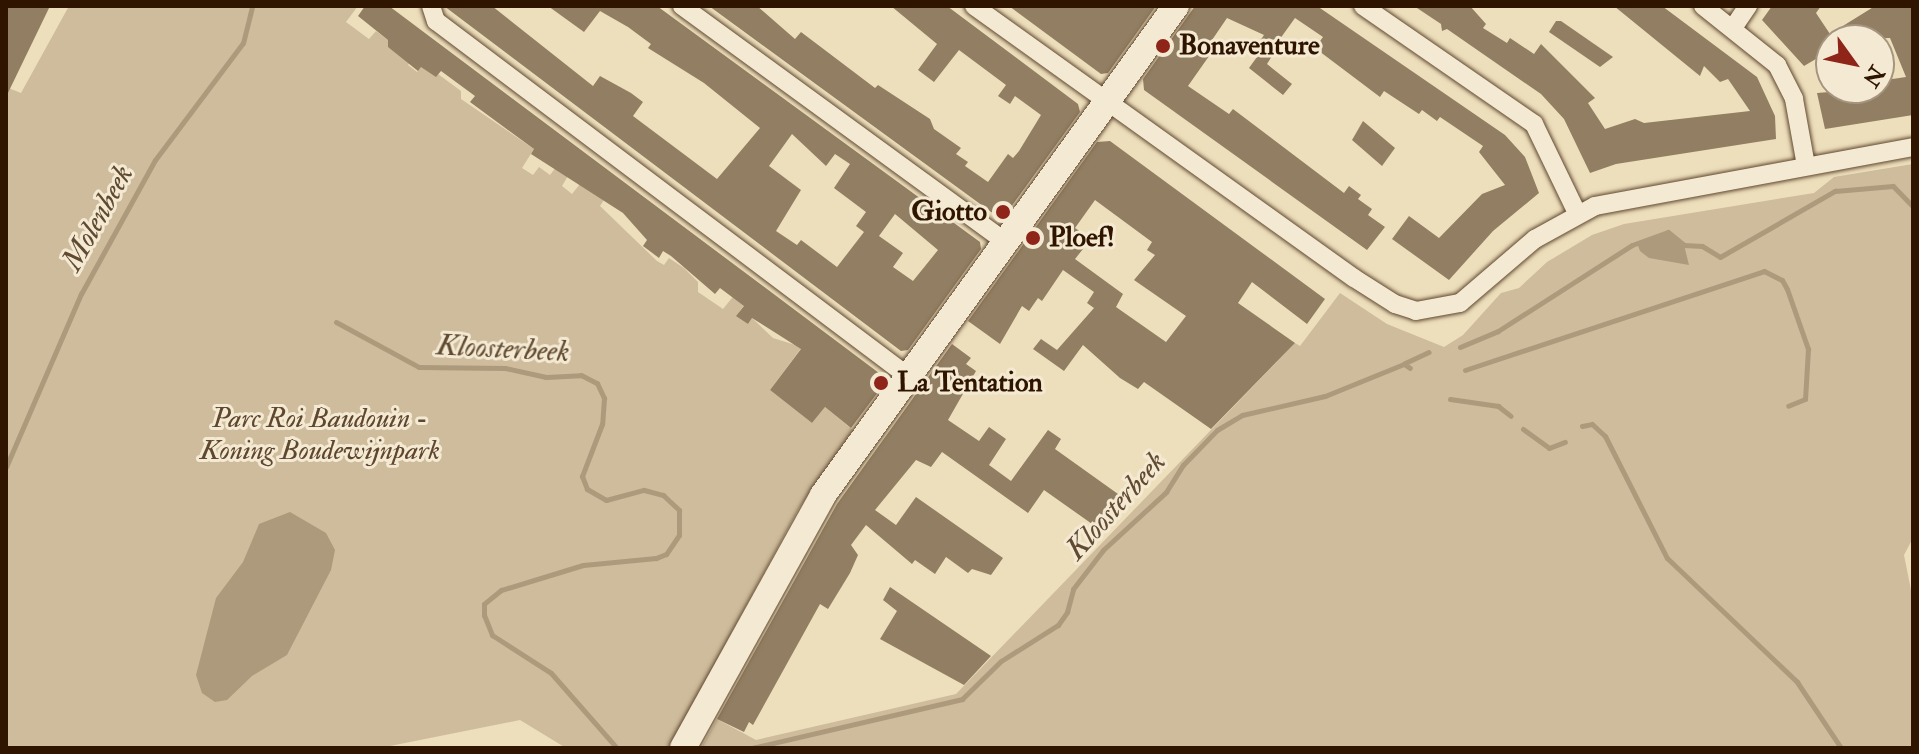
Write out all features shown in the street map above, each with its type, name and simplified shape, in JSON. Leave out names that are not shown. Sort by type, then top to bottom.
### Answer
[{"type":"street","points":[[415,6],[432,12],[909,377]]},
{"type":"street","points":[[682,6],[1008,244]]},
{"type":"street","points":[[974,6],[1354,278],[1409,309],[1427,311],[1460,303],[1516,253],[1577,213],[1615,200],[1913,147]]},
{"type":"street","points":[[683,748],[823,495],[1008,244],[1176,6]]},
{"type":"street","points":[[1363,6],[1534,124],[1577,213]]},
{"type":"street","points":[[1703,6],[1760,47],[1785,79],[1798,111],[1806,166]]},
{"type":"street","points":[[1733,28],[1748,6]]},
{"type":"green space","name":"Parc Roi Baudouin - Koning Boudewijnpark","points":[[69,6],[358,6],[346,22],[369,39],[376,31],[388,40],[388,47],[412,59],[408,65],[417,72],[423,64],[461,91],[461,99],[534,149],[522,168],[533,175],[539,167],[550,175],[556,167],[568,176],[562,186],[572,194],[580,184],[606,197],[600,206],[657,261],[664,265],[669,258],[684,268],[698,282],[698,292],[723,309],[736,293],[745,304],[737,315],[748,324],[752,318],[773,338],[802,347],[770,390],[812,423],[825,407],[853,430],[799,508],[669,748],[566,748],[520,720],[380,748],[6,748],[6,87],[21,93]]},
{"type":"green space","points":[[1913,164],[1913,538],[1904,555],[1913,600],[1913,748],[701,748],[717,719],[756,740],[956,694],[1295,343],[1300,346],[1340,293],[1387,324],[1444,347],[1463,335],[1501,293],[1519,288],[1547,262],[1592,235],[1624,224],[1814,193],[1834,177]]},
{"type":"shaded area","points":[[1668,232],[1684,245],[1689,265],[1649,258],[1640,251],[1637,243]]},
{"type":"shaded area","points":[[290,512],[326,533],[335,550],[331,570],[287,655],[252,676],[227,700],[215,702],[202,693],[196,675],[216,598],[243,562],[259,524]]},
{"type":"building","points":[[6,6],[50,6],[6,97]]},
{"type":"building","points":[[365,6],[389,6],[883,376],[884,384],[851,428],[825,407],[812,423],[770,390],[801,349],[752,318],[748,324],[736,316],[744,306],[720,288],[715,294],[671,256],[663,251],[659,258],[643,246],[647,240],[623,213],[531,154],[534,149],[470,102],[475,96],[441,71],[436,77],[421,67],[418,71],[388,47],[388,40],[358,16]]},
{"type":"building","points":[[444,6],[492,6],[593,86],[600,76],[631,93],[643,102],[633,116],[717,179],[760,128],[704,83],[648,48],[651,44],[628,27],[600,11],[584,32],[548,6],[657,6],[980,242],[981,249],[908,350],[901,351]],"holes":[[[792,134],[826,166],[835,154],[850,164],[834,188],[866,212],[856,226],[864,232],[837,267],[801,240],[797,245],[776,231],[801,190],[769,166]],[[895,214],[938,250],[913,281],[893,267],[903,253],[879,236]]]},
{"type":"building","points":[[709,6],[757,6],[795,39],[801,32],[875,88],[878,85],[930,119],[934,129],[961,148],[956,154],[968,162],[965,166],[988,182],[1008,154],[1013,158],[1019,151],[1041,115],[1015,96],[1010,104],[998,96],[1006,85],[959,50],[934,82],[918,70],[937,44],[891,6],[947,6],[1078,104],[1080,112],[1005,215],[998,217]]},
{"type":"building","points":[[1009,6],[1156,6],[1108,73],[1101,74]]},
{"type":"building","points":[[1195,6],[1317,6],[1505,135],[1525,157],[1539,193],[1493,231],[1449,280],[1392,239],[1409,216],[1439,238],[1482,194],[1505,185],[1479,152],[1483,146],[1440,117],[1437,121],[1422,110],[1419,114],[1384,91],[1380,97],[1315,48],[1323,37],[1295,18],[1272,50],[1260,41],[1264,35],[1227,18],[1210,43],[1214,49],[1188,86],[1229,114],[1233,109],[1344,193],[1349,186],[1361,195],[1358,199],[1372,209],[1368,215],[1385,227],[1367,250],[1144,90],[1143,79]]},
{"type":"building","points":[[1414,6],[1470,6],[1486,24],[1483,28],[1507,43],[1510,38],[1534,54],[1541,44],[1595,98],[1588,103],[1605,129],[1635,119],[1644,123],[1750,111],[1728,79],[1720,82],[1704,66],[1700,76],[1614,6],[1662,6],[1757,77],[1775,116],[1776,139],[1616,164],[1590,173],[1564,119],[1541,94],[1447,29],[1442,31],[1441,24]]},
{"type":"building","points":[[1772,6],[1821,6],[1816,13],[1823,24],[1815,24],[1815,59],[1804,66],[1762,20]]},
{"type":"building","points":[[1875,6],[1913,6],[1913,115],[1825,129],[1819,104],[1895,104],[1895,79],[1906,77],[1895,50],[1895,24],[1846,24]]},
{"type":"building","points":[[1556,21],[1561,21],[1613,57],[1600,67],[1549,32]]},
{"type":"building","points":[[1262,50],[1272,56],[1267,64],[1292,84],[1283,95],[1249,68]]},
{"type":"building","points":[[1363,121],[1395,148],[1382,166],[1352,140]]},
{"type":"building","points":[[1110,141],[1325,299],[1307,324],[1252,282],[1238,303],[1295,343],[1211,429],[1144,382],[1138,389],[1120,378],[1083,345],[1064,371],[1033,349],[1041,339],[1057,350],[1094,308],[1087,303],[1094,292],[1063,270],[1042,301],[1038,298],[1029,311],[1022,306],[1000,344],[968,321],[1097,142]],"holes":[[[1095,200],[1152,242],[1147,250],[1155,255],[1134,280],[1186,316],[1166,342],[1116,307],[1123,294],[1075,259],[1091,239],[1075,228]]]},
{"type":"building","points":[[952,344],[971,358],[966,364],[976,371],[948,420],[979,441],[989,427],[1006,439],[989,465],[1011,481],[1048,430],[1061,439],[1055,449],[1125,499],[1102,531],[1044,490],[1028,513],[942,452],[931,467],[916,460],[875,510],[896,525],[916,497],[1003,558],[991,575],[972,569],[968,573],[946,557],[935,574],[915,560],[912,564],[866,525],[851,545],[858,555],[850,573],[828,609],[820,604],[753,725],[749,722],[744,732],[717,719],[837,504]]},
{"type":"building","points":[[890,587],[991,656],[964,685],[880,639],[897,611],[883,600]]},
{"type":"waterway","name":"Molenbeek","points":[[6,467],[81,294],[155,160],[243,43],[252,6]]},
{"type":"waterway","name":"Kloosterbeek","points":[[1460,347],[1498,331],[1632,245],[1668,232],[1684,245],[1702,246],[1720,257],[1835,191],[1893,186],[1913,207]]},
{"type":"waterway","name":"Kloosterbeek","points":[[1465,370],[1764,271],[1782,280],[1808,349],[1805,399],[1788,406]]},
{"type":"waterway","name":"Kloosterbeek","points":[[336,322],[419,367],[505,368],[546,377],[581,375],[597,383],[604,398],[602,424],[582,476],[587,489],[606,500],[644,490],[663,495],[679,510],[679,535],[666,554],[656,558],[583,565],[501,590],[484,604],[484,615],[492,635],[551,673],[617,748]]},
{"type":"waterway","name":"Kloosterbeek","points":[[1405,363],[1429,352]]},
{"type":"waterway","name":"Kloosterbeek","points":[[752,748],[962,699],[1001,661],[1058,625],[1067,612],[1073,589],[1103,550],[1166,492],[1183,465],[1217,430],[1242,415],[1325,396],[1404,364],[1410,368]]},
{"type":"waterway","name":"Kloosterbeek","points":[[1450,399],[1498,406],[1511,416]]},
{"type":"waterway","name":"Kloosterbeek","points":[[1582,426],[1592,424],[1605,436],[1667,558],[1797,682],[1841,748]]},
{"type":"waterway","name":"Kloosterbeek","points":[[1523,429],[1549,448],[1565,442]]},
{"type":"place","name":"Bonaventure","points":[[1163,46]]},
{"type":"place","name":"Giotto","points":[[1003,212]]},
{"type":"place","name":"Ploef!","points":[[1033,238]]},
{"type":"place","name":"La Tentation","points":[[881,383]]}]
